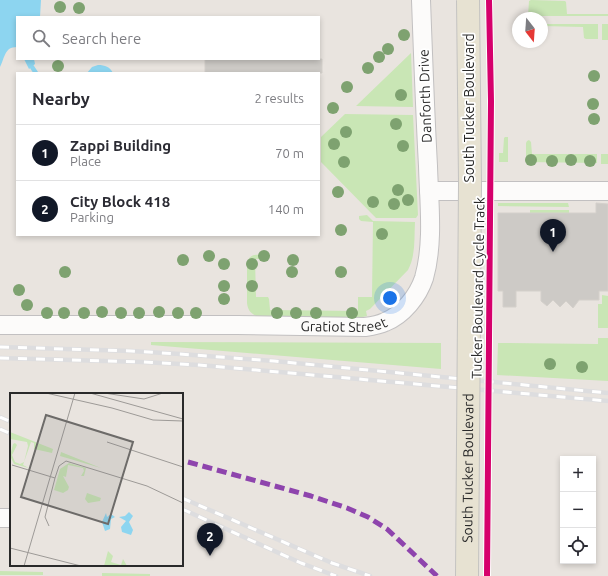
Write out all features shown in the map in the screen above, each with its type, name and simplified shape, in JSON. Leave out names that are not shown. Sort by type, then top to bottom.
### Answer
[{"type":"main road","name":"South Tucker Boulevard","points":[[467,576],[470,206],[468,0]]},
{"type":"street","name":"Danforth Drive","points":[[421,0],[429,192]]},
{"type":"street","points":[[429,192],[608,191]]},
{"type":"street","name":"Gratiot Street","points":[[0,325],[237,325],[365,327],[378,325],[387,322],[398,315],[409,304],[418,292],[424,278],[430,248],[429,192]]},
{"type":"green space","points":[[529,1],[565,1],[567,14],[608,14],[608,16],[548,16],[548,12],[528,12]]},
{"type":"green space","points":[[548,24],[598,24],[598,39],[584,38],[583,27],[548,26]]},
{"type":"green space","points":[[602,24],[608,24],[608,40],[602,40]]},
{"type":"green space","points":[[411,53],[413,107],[356,106]]},
{"type":"green space","points":[[345,114],[413,115],[418,215],[416,218],[376,218],[321,162],[321,137]]},
{"type":"green space","points":[[505,137],[508,137],[508,162],[499,162],[499,153],[503,153]]},
{"type":"green space","points":[[529,140],[531,142],[532,154],[597,154],[597,163],[526,162],[526,143]]},
{"type":"green space","points":[[601,154],[608,154],[608,164],[601,164]]},
{"type":"green space","points":[[498,203],[568,203],[569,207],[498,206]]},
{"type":"green space","points":[[530,210],[569,210],[569,213],[530,213]]},
{"type":"green space","points":[[367,215],[373,221],[415,222],[413,252],[411,264],[408,270],[370,309],[366,311],[367,316],[358,318],[259,317],[250,312],[247,303],[247,263],[250,257],[258,255],[268,256],[267,259],[255,259],[256,297],[268,297],[270,310],[358,311],[358,297],[372,297],[373,222],[361,221],[359,219],[359,216]]},
{"type":"green space","points":[[602,295],[608,296],[608,328],[598,328],[598,304],[602,304]]},
{"type":"green space","points":[[598,338],[608,338],[608,381],[497,375],[498,343],[598,344]]},
{"type":"green space","points":[[151,342],[441,343],[441,369],[151,345]]},
{"type":"green space","points":[[0,571],[43,572],[43,575],[0,575]]},
{"type":"green space","points":[[102,573],[150,574],[150,576],[102,576]]},
{"type":"water","points":[[0,0],[41,0],[40,16],[16,16],[16,47],[13,47],[7,51],[0,67]]},
{"type":"water","points":[[24,60],[34,60],[35,64],[29,69]]},
{"type":"water","points":[[103,65],[112,72],[88,72],[92,67]]},
{"type":"building","points":[[322,59],[322,73],[205,72],[205,60]]},
{"type":"building","points":[[596,203],[608,204],[608,291],[599,291],[599,300],[579,300],[573,308],[566,301],[560,307],[553,300],[547,306],[541,301],[541,291],[516,291],[516,307],[503,307],[503,291],[498,291],[498,213],[596,213]]},
{"type":"waterway","points":[[32,67],[35,72]]},
{"type":"railway","points":[[0,347],[131,351],[274,361],[608,393]]},
{"type":"railway","points":[[0,358],[199,365],[608,401]]},
{"type":"railway","points":[[0,417],[10,422]]},
{"type":"railway","points":[[0,429],[10,434]]},
{"type":"railway","points":[[183,498],[332,563],[370,576]]},
{"type":"railway","points":[[183,509],[301,563],[336,576]]},
{"type":"marked path","points":[[188,462],[311,496],[368,517],[387,529],[437,576]]},
{"type":"cycle path","name":"Tucker Boulevard Cycle Track","points":[[487,576],[491,101],[489,0]]},
{"type":"place","name":"Zappi Building","points":[[553,252]]},
{"type":"place","name":"City Block 418","points":[[210,556]]}]
